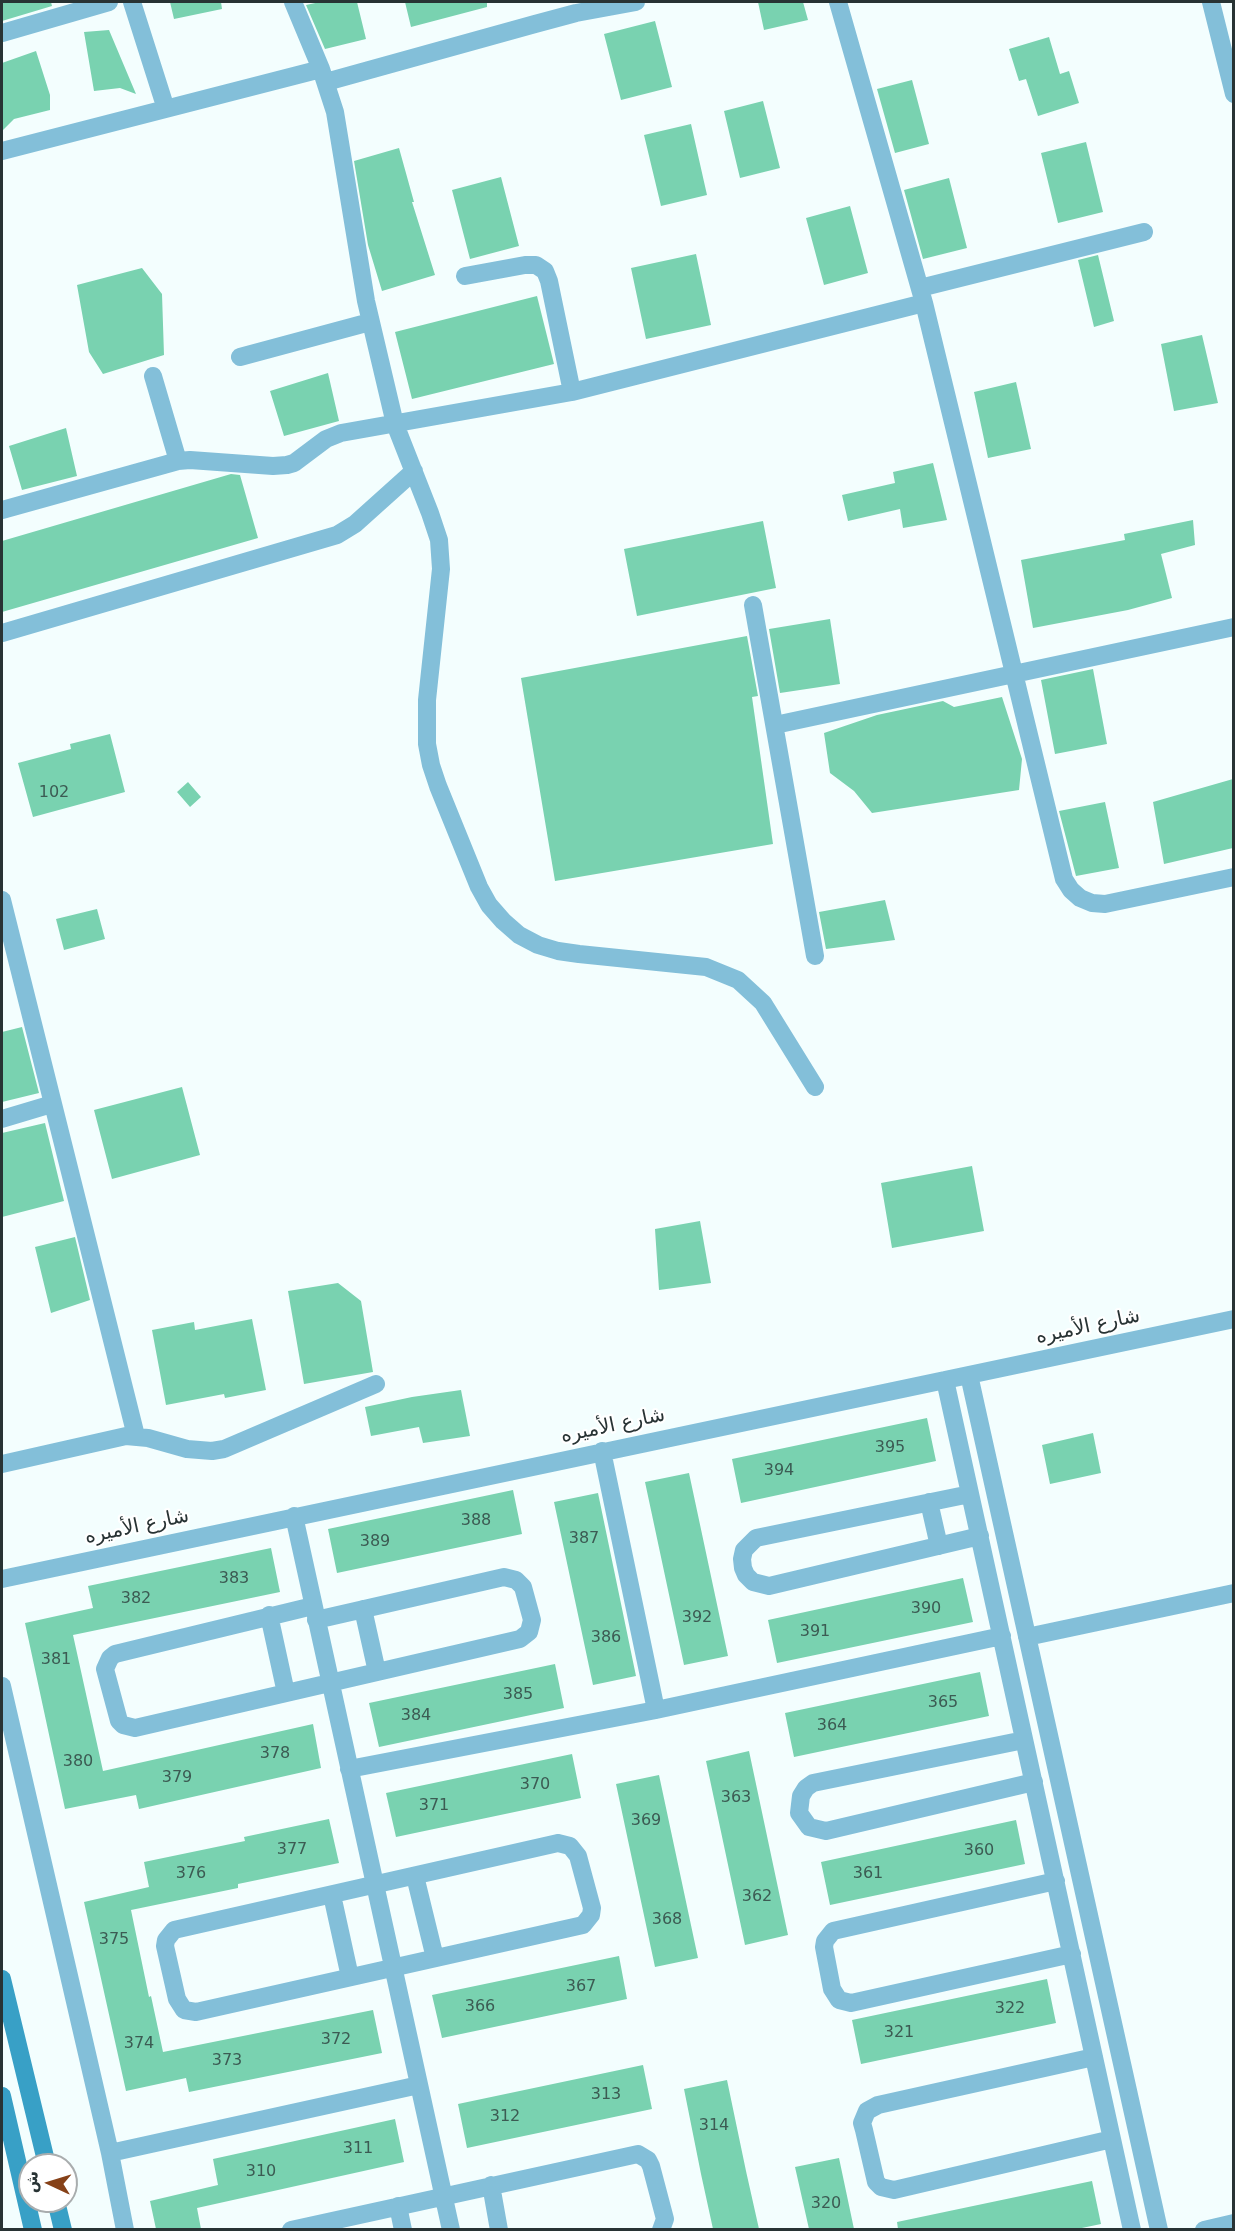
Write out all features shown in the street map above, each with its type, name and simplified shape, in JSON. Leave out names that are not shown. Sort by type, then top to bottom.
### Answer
[{"type":"street","points":[[2,33],[109,2]]},
{"type":"street","points":[[132,2],[166,109]]},
{"type":"street","points":[[294,2],[324,76],[338,127],[370,322],[395,424],[435,526],[441,555],[440,583],[427,700],[427,744],[438,786],[478,887],[489,905],[503,921],[519,935],[538,945],[558,951],[706,967],[738,980],[763,1003],[815,1088]]},
{"type":"street","points":[[2,151],[166,109],[324,76],[566,16],[636,2]]},
{"type":"street","points":[[838,2],[922,295],[1064,879],[1080,898],[1092,903],[1105,904],[1233,877]]},
{"type":"street","points":[[1211,2],[1233,94]]},
{"type":"street","points":[[2,510],[178,461],[280,466],[294,463],[333,435],[572,392],[1144,232]]},
{"type":"street","points":[[465,276],[530,264],[545,271],[572,392]]},
{"type":"street","points":[[240,357],[370,322]]},
{"type":"street","points":[[153,376],[178,461]]},
{"type":"street","points":[[2,633],[337,536],[356,524],[414,471]]},
{"type":"street","points":[[753,605],[815,956]]},
{"type":"street","points":[[775,725],[1233,627]]},
{"type":"street","points":[[2,900],[136,1436]]},
{"type":"street","points":[[2,1119],[52,1104]]},
{"type":"street","name":"شارع الأميره","points":[[2,1579],[1233,1319]]},
{"type":"street","points":[[945,1380],[1132,2227],[1158,2223],[969,1375]]},
{"type":"street","points":[[2,1464],[115,1437],[136,1436],[187,1449],[206,1451],[224,1449],[376,1384]]},
{"type":"street","points":[[602,1451],[656,1710]]},
{"type":"street","points":[[970,1494],[756,1538],[744,1550],[743,1568],[753,1582],[769,1586],[980,1536]]},
{"type":"street","points":[[929,1502],[939,1546]]},
{"type":"street","points":[[294,1516],[451,2229]]},
{"type":"street","points":[[504,1577],[516,1580],[524,1587],[532,1620],[529,1632],[520,1639],[135,1728],[123,1725],[116,1715],[105,1669],[110,1658],[121,1651],[269,1615],[363,1609],[504,1577]]},
{"type":"street","points":[[1027,1637],[1233,1593]]},
{"type":"street","points":[[363,1609],[376,1672]]},
{"type":"street","points":[[349,1769],[656,1710],[1000,1628],[1022,1614]]},
{"type":"street","points":[[269,1615],[286,1693]]},
{"type":"street","points":[[1010,1671],[1034,1666]]},
{"type":"street","points":[[2,1686],[110,2153],[125,2229]]},
{"type":"street","points":[[1024,1740],[813,1783],[801,1796],[799,1813],[809,1827],[826,1831],[1034,1782]]},
{"type":"street","points":[[564,1844],[570,1846],[578,1856],[590,1902],[591,1915],[583,1925],[577,1927],[190,2012],[184,2010],[177,1999],[166,1952],[166,1940],[174,1930],[415,1876],[564,1844]]},
{"type":"street","points":[[415,1876],[435,1958]]},
{"type":"street","points":[[1056,1881],[833,1931],[825,1941],[824,1947],[832,1989],[839,2000],[851,2003],[1072,1954]]},
{"type":"street","points":[[332,1894],[350,1977]]},
{"type":"street","points":[[2,1979],[44,2153]]},
{"type":"street","points":[[1094,2057],[872,2107],[867,2111],[862,2123],[876,2182],[881,2187],[894,2190],[1112,2139]]},
{"type":"street","points":[[110,2153],[419,2085]]},
{"type":"street","points":[[2,2096],[33,2229]]},
{"type":"street","points":[[291,2229],[638,2154],[648,2160],[651,2166],[665,2219],[662,2229]]},
{"type":"street","points":[[491,2185],[499,2229]]},
{"type":"street","points":[[398,2206],[403,2229]]},
{"type":"street","points":[[59,2213],[63,2229]]},
{"type":"street","points":[[1204,2229],[1233,2223]]},
{"type":"building","points":[[2,2],[51,2],[52,6],[2,21]]},
{"type":"building","points":[[170,2],[221,2],[222,9],[174,19]]},
{"type":"building","points":[[320,2],[357,2],[366,39],[325,49],[306,5]]},
{"type":"building","points":[[405,2],[487,2],[487,7],[411,27]]},
{"type":"building","points":[[758,2],[803,2],[808,20],[764,30]]},
{"type":"building","points":[[655,21],[672,87],[621,100],[604,34]]},
{"type":"building","points":[[109,30],[136,94],[120,88],[94,91],[84,32]]},
{"type":"building","points":[[1049,37],[1060,74],[1069,71],[1079,103],[1038,116],[1026,79],[1019,81],[1009,49]]},
{"type":"building","points":[[36,51],[50,95],[50,110],[14,119],[2,131],[2,63]]},
{"type":"building","points":[[912,80],[929,144],[895,153],[877,89]]},
{"type":"building","points":[[763,101],[780,168],[740,178],[724,111]]},
{"type":"building","points":[[691,124],[707,195],[661,206],[644,135]]},
{"type":"building","points":[[1086,142],[1103,212],[1058,223],[1041,153]]},
{"type":"building","points":[[399,148],[414,202],[412,202],[435,275],[382,291],[368,245],[354,161]]},
{"type":"building","points":[[501,177],[519,246],[470,259],[452,190]]},
{"type":"building","points":[[949,178],[967,248],[923,259],[904,190]]},
{"type":"building","points":[[850,206],[868,273],[824,285],[806,218]]},
{"type":"building","points":[[696,254],[711,325],[646,339],[631,268]]},
{"type":"building","points":[[1098,255],[1114,321],[1094,327],[1078,260]]},
{"type":"building","points":[[142,268],[162,294],[164,355],[103,374],[89,352],[77,285]]},
{"type":"building","points":[[537,296],[554,364],[412,399],[395,332]]},
{"type":"building","points":[[1202,335],[1218,403],[1174,411],[1161,344]]},
{"type":"building","points":[[328,373],[339,421],[284,436],[270,391]]},
{"type":"building","points":[[1016,382],[1031,449],[988,458],[974,392]]},
{"type":"building","points":[[66,428],[77,476],[22,490],[9,446]]},
{"type":"building","points":[[933,463],[947,520],[903,528],[900,509],[848,521],[842,495],[895,483],[893,472]]},
{"type":"building","points":[[231,474],[240,475],[258,538],[2,612],[2,541]]},
{"type":"building","points":[[1193,520],[1195,545],[1161,554],[1172,598],[1128,610],[1033,628],[1021,560],[1125,540],[1124,534]]},
{"type":"building","points":[[763,521],[776,588],[637,616],[624,549]]},
{"type":"building","points":[[830,619],[840,684],[780,693],[769,629]]},
{"type":"building","points":[[747,636],[758,696],[752,697],[773,844],[555,881],[521,678]]},
{"type":"building","points":[[1093,669],[1107,744],[1055,754],[1041,680]]},
{"type":"building","points":[[1002,697],[1022,759],[1019,790],[872,813],[854,791],[830,773],[824,733],[877,715],[943,701],[954,707]]},
{"type":"building","points":[[110,734],[125,792],[33,817],[18,763],[71,749],[70,744]]},
{"type":"building","points":[[1233,779],[1233,848],[1164,864],[1153,802]]},
{"type":"building","points":[[188,782],[201,797],[190,807],[177,792]]},
{"type":"building","points":[[1105,802],[1119,868],[1076,876],[1059,811]]},
{"type":"building","points":[[885,900],[895,940],[826,949],[819,912]]},
{"type":"building","points":[[97,909],[105,939],[64,950],[56,919]]},
{"type":"building","points":[[22,1027],[39,1093],[2,1102],[2,1032]]},
{"type":"building","points":[[182,1087],[200,1155],[112,1179],[94,1110]]},
{"type":"building","points":[[45,1123],[64,1201],[2,1217],[2,1133]]},
{"type":"building","points":[[972,1166],[984,1231],[892,1248],[881,1183]]},
{"type":"building","points":[[700,1221],[711,1283],[659,1290],[655,1229]]},
{"type":"building","points":[[75,1237],[90,1300],[51,1313],[35,1247]]},
{"type":"building","points":[[338,1283],[361,1301],[373,1372],[304,1384],[288,1291]]},
{"type":"building","points":[[252,1319],[266,1390],[225,1398],[224,1394],[166,1405],[152,1330],[194,1322],[195,1330]]},
{"type":"building","points":[[461,1390],[470,1436],[423,1443],[419,1427],[371,1436],[365,1407]]},
{"type":"building","points":[[927,1418],[936,1461],[741,1503],[732,1459]]},
{"type":"building","points":[[1093,1433],[1101,1473],[1050,1484],[1042,1445]]},
{"type":"building","points":[[689,1473],[728,1656],[684,1665],[645,1482]]},
{"type":"building","points":[[513,1490],[522,1534],[337,1573],[328,1529]]},
{"type":"building","points":[[598,1493],[636,1676],[593,1685],[554,1502]]},
{"type":"building","points":[[271,1548],[280,1592],[73,1635],[103,1771],[313,1724],[321,1768],[139,1809],[136,1795],[65,1809],[25,1623],[93,1608],[88,1586]]},
{"type":"building","points":[[963,1578],[973,1622],[777,1663],[768,1620]]},
{"type":"building","points":[[555,1664],[564,1708],[379,1747],[369,1703]]},
{"type":"building","points":[[980,1672],[989,1716],[794,1757],[785,1713]]},
{"type":"building","points":[[749,1751],[788,1935],[745,1945],[706,1761]]},
{"type":"building","points":[[572,1754],[581,1798],[396,1837],[386,1793]]},
{"type":"building","points":[[659,1775],[698,1958],[655,1967],[616,1784]]},
{"type":"building","points":[[329,1819],[339,1863],[238,1884],[238,1888],[131,1910],[149,1997],[151,1996],[163,2052],[373,2010],[382,2053],[189,2092],[186,2078],[126,2091],[84,1902],[149,1887],[144,1862],[245,1841],[244,1837]]},
{"type":"building","points":[[1016,1820],[1025,1864],[830,1905],[821,1862]]},
{"type":"building","points":[[619,1956],[627,1999],[442,2038],[432,1995]]},
{"type":"building","points":[[1047,1979],[1056,2023],[861,2064],[852,2020]]},
{"type":"building","points":[[643,2065],[652,2109],[467,2148],[458,2104]]},
{"type":"building","points":[[727,2080],[759,2229],[713,2229],[701,2174],[684,2089]]},
{"type":"building","points":[[395,2119],[404,2162],[197,2208],[201,2229],[156,2229],[150,2201],[218,2185],[213,2159]]},
{"type":"building","points":[[839,2158],[854,2229],[809,2229],[795,2167]]},
{"type":"building","points":[[1092,2181],[1101,2224],[1077,2229],[898,2229],[897,2222]]}]
